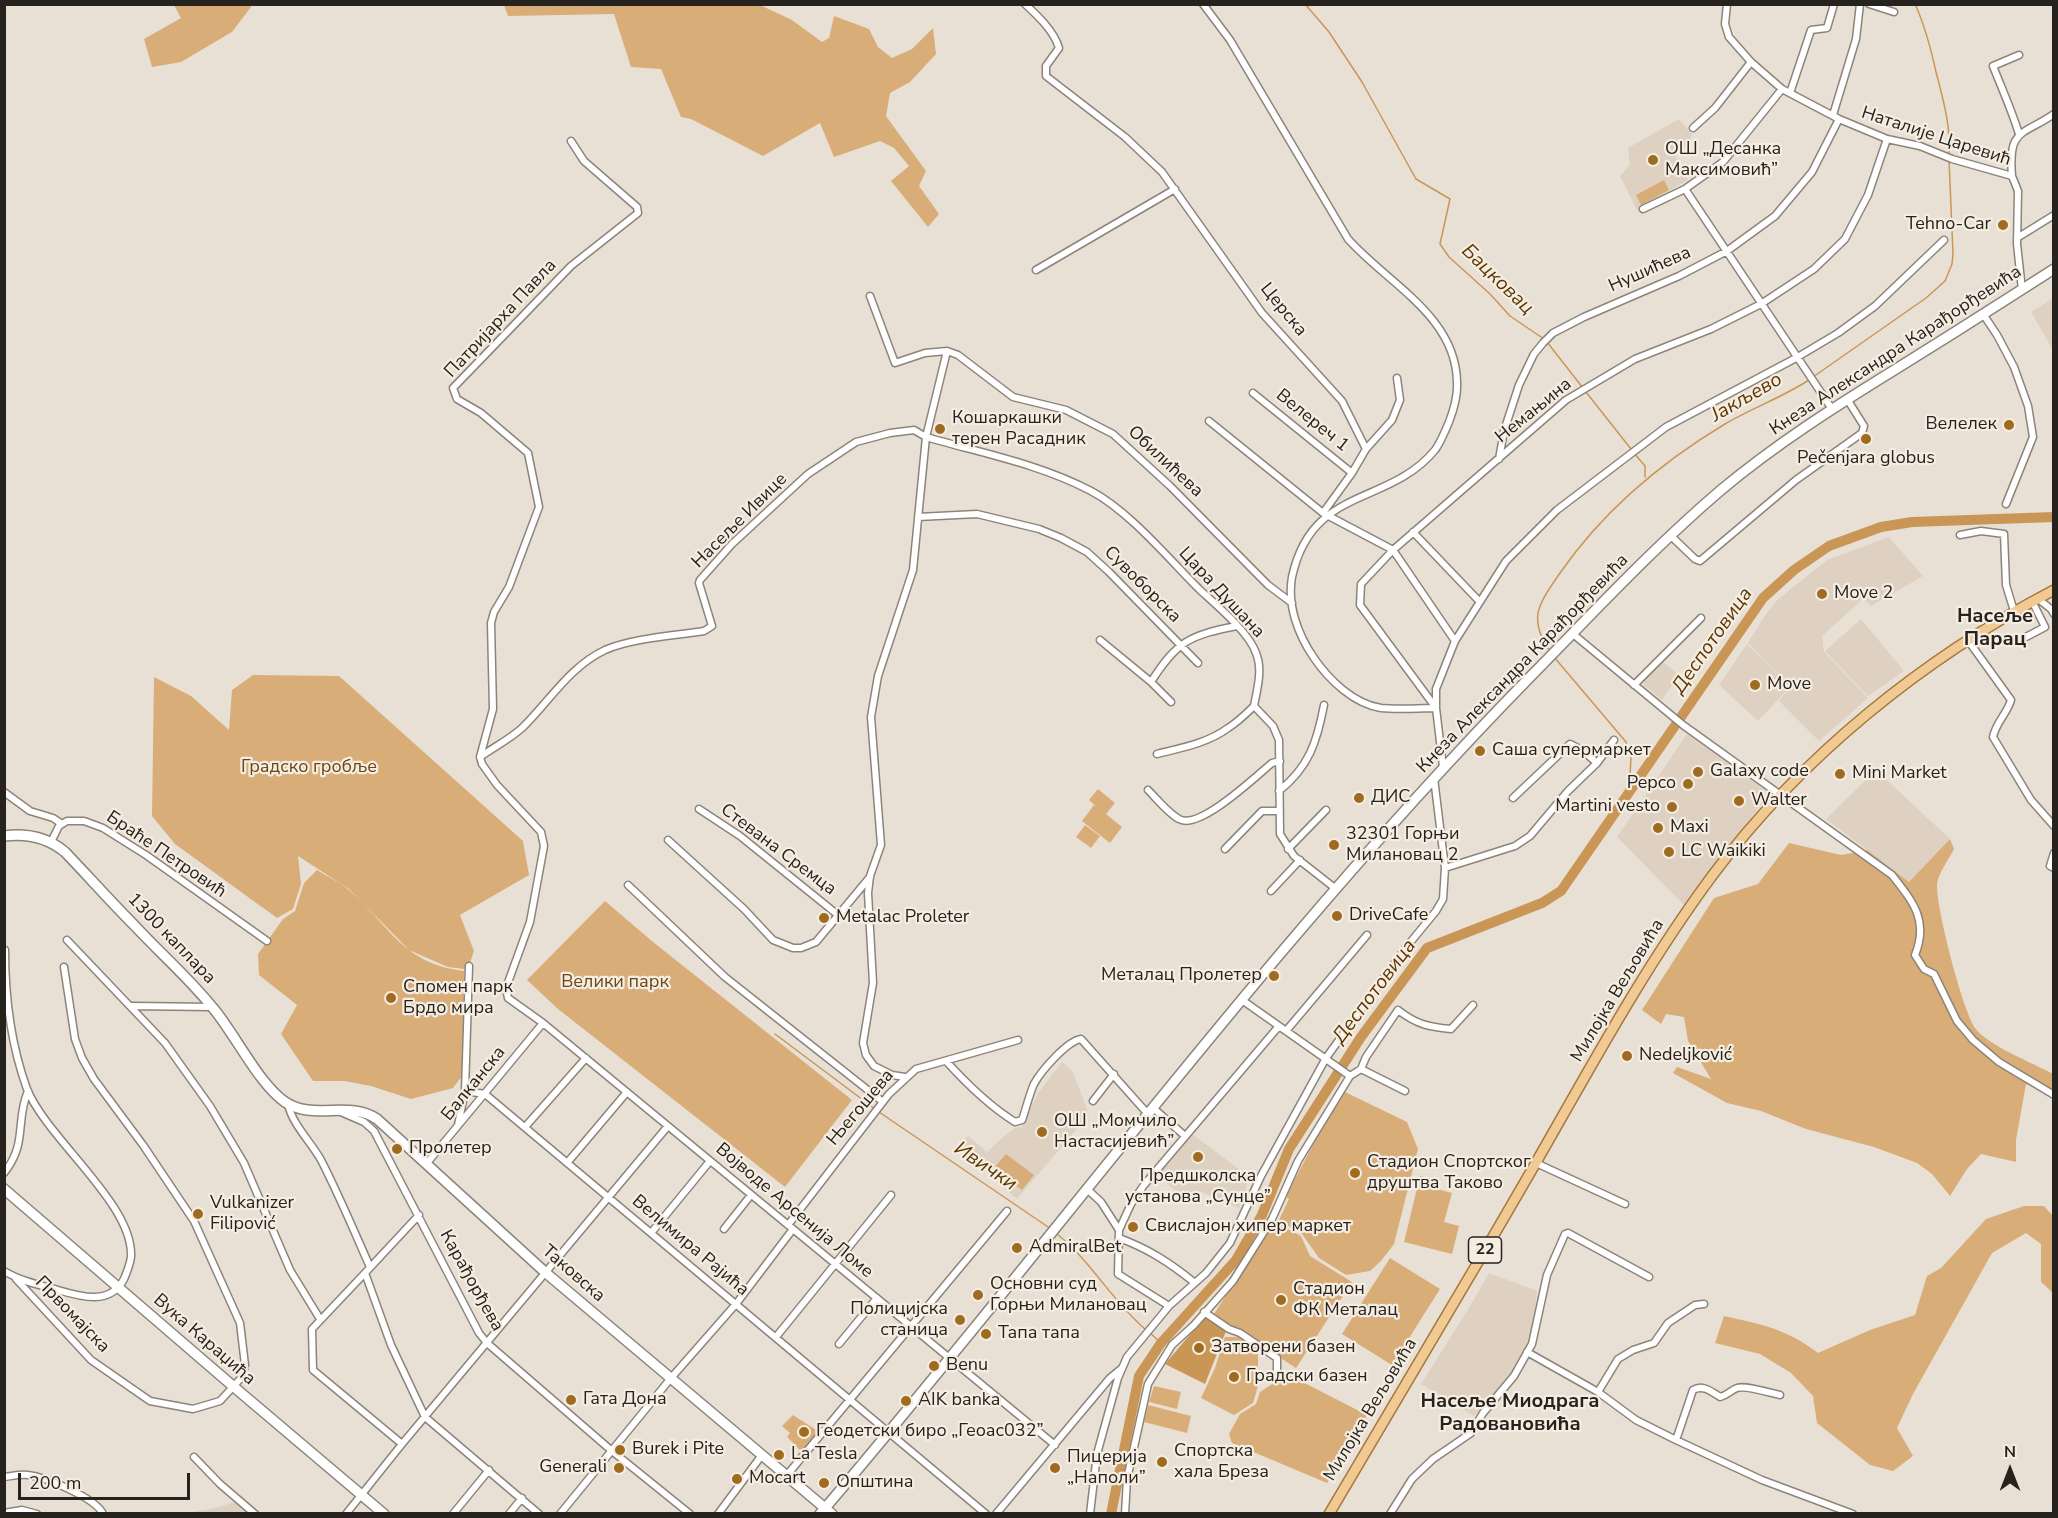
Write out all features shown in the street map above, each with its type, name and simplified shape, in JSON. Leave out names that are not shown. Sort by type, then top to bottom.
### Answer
[{"type":"main road","name":"Милојка Вељовића","points":[[1329,1514],[1628,1002],[1715,872],[1780,796],[1874,709],[1920,672],[1967,639],[2054,590]]},
{"type":"street","name":"Церска","points":[[1025,4],[1040,17],[1058,42],[1059,48],[1046,66],[1047,76],[1148,157],[1175,189],[1262,313],[1342,401],[1366,449]]},
{"type":"street","points":[[1203,4],[1230,40],[1348,239],[1436,323],[1452,351],[1455,363],[1456,397],[1444,434],[1435,449],[1405,475],[1325,514]]},
{"type":"street","name":"Наталије Царевић","points":[[1727,4],[1725,24],[1729,37],[1751,62],[1790,93],[1836,117],[1887,139],[1920,146],[1952,159],[2012,176],[2018,192],[2017,238],[2022,290]]},
{"type":"street","points":[[1790,93],[1811,30],[1827,28],[1834,4]]},
{"type":"street","name":"Нушићева","points":[[1499,460],[1504,431],[1519,385],[1534,354],[1553,333],[1727,251],[1775,216],[1812,172],[1836,117],[1856,39],[1860,4]]},
{"type":"street","points":[[1869,4],[1894,12]]},
{"type":"street","points":[[2019,55],[1993,66],[2012,110],[2019,135]]},
{"type":"street","points":[[1693,128],[1710,113],[1751,62]]},
{"type":"street","points":[[1643,209],[1684,189],[1723,162],[1782,88]]},
{"type":"street","points":[[2012,176],[2011,160],[2019,135],[2054,114]]},
{"type":"street","name":"Немањина","points":[[1436,708],[1359,605],[1361,584],[1413,532],[1566,400],[1635,360],[1711,329],[1761,304],[1814,269],[1845,239],[1868,195],[1887,139]]},
{"type":"street","name":"Патријарха Павла","points":[[480,757],[493,709],[491,623],[494,612],[509,587],[539,507],[528,453],[481,413],[458,399],[453,388],[572,266],[638,213],[637,207],[584,161],[571,141]]},
{"type":"street","points":[[1036,270],[1175,189]]},
{"type":"street","points":[[1684,189],[1832,409]]},
{"type":"street","points":[[2017,238],[2054,215]]},
{"type":"street","points":[[1443,767],[1436,708],[1437,689],[1455,641],[1506,561],[1557,510],[1636,449],[1677,422],[1838,333],[1875,306],[1944,240]]},
{"type":"street","name":"Кнеза Александра Карађорђевића","points":[[825,1512],[1150,1110],[1336,889],[1443,767],[1546,661],[1671,536],[1742,473],[1847,399],[2054,269]]},
{"type":"street","points":[[870,296],[895,363],[925,353],[947,351],[926,438],[913,570],[878,676],[871,717],[881,845],[870,876],[868,893],[873,982],[863,1043],[866,1055],[874,1066],[892,1075],[905,1077]]},
{"type":"street","points":[[1983,314],[2014,367],[2028,406],[2033,438],[2006,504]]},
{"type":"street","name":"Обилићева","points":[[947,351],[958,355],[1013,397],[1066,410],[1113,434],[1170,486],[1268,585],[1292,603]]},
{"type":"street","points":[[1397,378],[1400,400],[1392,420],[1366,449],[1325,514],[1304,541],[1291,582],[1292,603],[1296,622],[1305,643],[1316,661],[1334,682],[1365,704],[1382,708],[1436,708]]},
{"type":"street","name":"Велереч 1","points":[[1253,393],[1352,473]]},
{"type":"street","points":[[1671,536],[1695,560],[1701,561],[1796,480],[1862,433],[1864,426],[1847,399]]},
{"type":"street","points":[[1209,421],[1325,514],[1393,550],[1455,641]]},
{"type":"street","name":"Насеље Ивице","points":[[480,757],[521,729],[557,687],[584,663],[605,651],[625,644],[704,631],[712,626],[700,580],[732,544],[808,474],[856,442],[890,433],[914,430],[926,438]]},
{"type":"street","name":"Цара Душана","points":[[926,438],[1040,470],[1091,491],[1116,509],[1237,626],[1255,650],[1260,675],[1254,706]]},
{"type":"street","name":"Сувоборска","points":[[918,517],[977,514],[1039,529],[1060,538],[1086,552],[1109,572],[1198,663]]},
{"type":"street","points":[[1960,535],[1981,531],[2004,534],[2006,585],[2014,611]]},
{"type":"street","points":[[1413,532],[1479,601]]},
{"type":"street","points":[[2034,600],[2051,609],[2054,614]]},
{"type":"street","points":[[2024,638],[2045,627],[2034,600]]},
{"type":"street","points":[[1634,685],[1701,618]]},
{"type":"street","points":[[1151,682],[1166,658],[1180,645],[1209,632],[1237,626]]},
{"type":"street","points":[[1573,634],[1683,725],[1892,875],[1911,900],[1920,921],[1919,943],[1915,955],[1924,969],[1934,974],[1957,1021],[1973,1040],[1999,1062],[2054,1095]]},
{"type":"street","points":[[1967,639],[2011,700],[2007,712],[1996,726],[1993,737],[2031,800],[2054,826]]},
{"type":"street","points":[[1100,640],[1151,682],[1171,702]]},
{"type":"street","points":[[1279,791],[1299,772],[1312,751],[1320,729],[1324,705]]},
{"type":"street","points":[[1157,754],[1216,736],[1254,706],[1265,716],[1277,735],[1280,746],[1280,834],[1288,849],[1336,889]]},
{"type":"street","points":[[1446,868],[1523,842],[1568,791],[1597,763],[1614,740]]},
{"type":"street","points":[[1513,798],[1570,744],[1597,763]]},
{"type":"street","points":[[480,757],[482,764],[497,785],[541,832],[544,846],[530,922],[506,988],[508,999],[543,1023]]},
{"type":"street","points":[[1148,790],[1180,820],[1190,821],[1215,808],[1272,763],[1280,761]]},
{"type":"street","points":[[1090,1514],[1097,1454],[1122,1368],[1132,1350],[1169,1306],[1206,1273],[1230,1243],[1262,1176],[1329,1061],[1404,950],[1436,911],[1443,898],[1446,868],[1434,778]]},
{"type":"street","points":[[4,792],[30,811],[53,818],[62,824],[51,842]]},
{"type":"street","name":"Стевана Сремца","points":[[699,809],[740,836],[838,915]]},
{"type":"street","points":[[1288,849],[1326,810]]},
{"type":"street","points":[[1225,849],[1262,812],[1279,811]]},
{"type":"street","name":"Браће Петровић","points":[[62,824],[70,820],[84,821],[115,834],[267,941]]},
{"type":"street","name":"1300 каплара","points":[[4,836],[25,836],[51,842],[69,857],[213,1007],[269,1087],[288,1104]]},
{"type":"street","points":[[668,840],[744,909],[773,940],[793,948],[801,948],[816,942],[870,876]]},
{"type":"street","points":[[2054,853],[2050,866],[2054,868]]},
{"type":"street","points":[[1271,891],[1300,860]]},
{"type":"street","points":[[628,885],[725,977],[881,1104]]},
{"type":"street","points":[[1286,1031],[1367,935]]},
{"type":"street","points":[[67,940],[165,1043],[210,1106],[244,1163],[290,1270],[320,1319]]},
{"type":"street","points":[[4,1271],[16,1279],[84,1298],[97,1297],[110,1294],[119,1288],[131,1257],[128,1237],[113,1205],[51,1128],[28,1091],[17,1056],[10,1022],[5,950]]},
{"type":"street","points":[[457,1129],[465,1091],[469,966]]},
{"type":"street","points":[[64,967],[75,1039],[82,1058],[94,1079],[143,1145],[194,1221],[240,1323],[244,1365],[242,1377],[234,1387]]},
{"type":"street","points":[[1242,1000],[1348,1075]]},
{"type":"street","points":[[1125,1514],[1127,1479],[1148,1384],[1172,1345],[1233,1281],[1266,1228],[1298,1161],[1348,1075],[1361,1069],[1366,1057],[1398,1010],[1414,1022],[1434,1028],[1451,1029],[1473,1005]]},
{"type":"street","points":[[132,1006],[213,1007]]},
{"type":"street","name":"Војводе Арсенија Ломе","points":[[543,1023],[1055,1445]]},
{"type":"street","name":"Балканска","points":[[427,1163],[543,1023]]},
{"type":"street","points":[[1169,1306],[1118,1274],[1119,1234],[1131,1203],[1279,1026]]},
{"type":"street","points":[[945,1060],[961,1077],[1015,1122],[1022,1120],[1034,1084],[1042,1072],[1076,1040],[1081,1039],[1150,1110],[1185,1136]]},
{"type":"street","name":"Његошева","points":[[560,1514],[671,1378],[736,1304],[873,1113],[905,1077],[916,1069],[1018,1040]]},
{"type":"street","points":[[525,1127],[586,1058]]},
{"type":"street","points":[[1361,1069],[1405,1091]]},
{"type":"street","points":[[1093,1101],[1114,1074]]},
{"type":"street","points":[[4,1173],[13,1163],[20,1144],[28,1091]]},
{"type":"street","points":[[465,1091],[485,1094]]},
{"type":"street","points":[[567,1163],[627,1092]]},
{"type":"street","name":"Велимира Рајића","points":[[485,1094],[986,1514]]},
{"type":"street","points":[[288,1104],[291,1114],[325,1169],[370,1267]]},
{"type":"street","name":"Таковска","points":[[288,1104],[305,1110],[358,1111],[372,1116],[427,1163],[546,1273],[787,1475],[825,1512]]},
{"type":"street","name":"Карађорђева","points":[[338,1111],[364,1122],[374,1131],[479,1333],[487,1343],[612,1451],[690,1514]]},
{"type":"street","points":[[346,1514],[424,1417],[668,1126]]},
{"type":"street","points":[[651,1233],[710,1161]]},
{"type":"street","points":[[1536,1162],[1625,1204]]},
{"type":"street","name":"Вука Караџића","points":[[4,1189],[384,1514]]},
{"type":"street","points":[[1087,1189],[1101,1202],[1119,1234],[1164,1259],[1195,1283]]},
{"type":"street","points":[[724,1229],[751,1195]]},
{"type":"street","points":[[776,1337],[891,1195]]},
{"type":"street","points":[[787,1475],[1007,1211]]},
{"type":"street","points":[[402,1444],[313,1370],[312,1329],[419,1215]]},
{"type":"street","points":[[1390,1514],[1412,1479],[1433,1459],[1471,1433],[1483,1413],[1514,1376],[1532,1344],[1547,1275],[1565,1234],[1568,1233],[1649,1277]]},
{"type":"street","points":[[365,1273],[391,1345],[424,1417],[539,1514]]},
{"type":"street","name":"Првомајска","points":[[16,1279],[91,1360],[150,1401],[193,1409],[220,1401],[234,1387]]},
{"type":"street","points":[[839,1344],[877,1299]]},
{"type":"street","points":[[1598,1392],[1618,1359],[1633,1350],[1654,1343],[1668,1323],[1695,1305],[1704,1304]]},
{"type":"street","points":[[1204,1312],[1277,1358],[1277,1371]]},
{"type":"street","points":[[1527,1352],[1598,1392],[1636,1420],[1676,1440],[1762,1480],[1853,1514]]},
{"type":"street","points":[[996,1514],[1110,1378],[1122,1368]]},
{"type":"street","points":[[1676,1440],[1693,1390],[1704,1387],[1720,1397],[1727,1395],[1735,1388],[1780,1395]]},
{"type":"street","points":[[718,1514],[762,1455]]},
{"type":"street","points":[[194,1457],[220,1484],[255,1514]]},
{"type":"street","points":[[453,1514],[489,1470]]},
{"type":"street","points":[[4,1478],[28,1474],[72,1490],[94,1503],[103,1514]]},
{"type":"street","points":[[509,1514],[522,1498]]},
{"type":"street","points":[[4,1513],[22,1510],[37,1514]]},
{"type":"shaded area","name":"ОШ „Десанка Максимовић”","points":[[1679,119],[1692,135],[1688,146],[1675,155],[1688,180],[1637,210],[1620,176],[1630,165],[1628,148]]},
{"type":"shaded area","points":[[2053,298],[2053,350],[2031,312]]},
{"type":"shaded area","points":[[1889,537],[1923,576],[1871,606],[1863,599],[1822,636],[1824,652],[1868,698],[1819,741],[1779,701],[1789,688],[1758,721],[1719,685],[1747,644],[1785,680],[1748,643],[1764,617],[1777,600],[1827,560]]},
{"type":"shaded area","points":[[1861,619],[1904,671],[1868,696],[1825,651]]},
{"type":"shaded area","points":[[1662,661],[1679,675],[1662,700],[1644,685],[1644,681]]},
{"type":"shaded area","points":[[1687,734],[1764,789],[1764,801],[1685,906],[1617,837]]},
{"type":"shaded area","points":[[1876,770],[1950,839],[1909,882],[1826,819]]},
{"type":"shaded area","name":"ОШ „Момчило Настасијевић”","points":[[1062,1062],[1073,1072],[1089,1115],[1017,1199],[959,1148],[968,1136],[987,1152],[1015,1128],[1022,1127],[1038,1093]]},
{"type":"shaded area","name":"Предшколска установа „Сунце”","points":[[1192,1134],[1248,1176],[1246,1191],[1239,1208],[1199,1191],[1189,1196],[1173,1189],[1158,1174]]},
{"type":"shaded area","points":[[1489,1273],[1537,1291],[1533,1341],[1514,1376],[1493,1402],[1474,1416],[1421,1384]]},
{"type":"shaded area","name":"Затворени базен","points":[[1205,1317],[1226,1331],[1205,1384],[1165,1364]]},
{"type":"shaded area","points":[[235,1502],[249,1513],[184,1513],[211,1509]]},
{"type":"green space","points":[[251,4],[251,7],[232,32],[181,62],[152,67],[144,39],[181,18],[174,5]]},
{"type":"green space","points":[[504,5],[760,5],[792,20],[822,42],[829,38],[834,16],[869,29],[878,47],[892,58],[912,49],[933,28],[936,54],[910,82],[890,93],[886,116],[926,171],[919,186],[939,214],[928,227],[891,181],[909,166],[894,148],[880,141],[834,157],[820,123],[763,156],[691,119],[681,117],[661,69],[631,67],[614,14],[508,16]]},
{"type":"green space","points":[[1664,180],[1669,190],[1641,205],[1636,195]]},
{"type":"green space","name":"Градско гробље","points":[[253,675],[339,676],[523,841],[529,875],[460,915],[474,951],[469,966],[464,969],[448,967],[409,950],[349,889],[298,856],[301,884],[293,909],[277,918],[175,844],[152,816],[154,677],[191,696],[229,730],[232,690]]},
{"type":"green space","points":[[1098,789],[1115,803],[1106,814],[1122,827],[1110,843],[1082,821],[1094,805],[1097,807],[1089,800]]},
{"type":"green space","points":[[1085,825],[1100,836],[1091,848],[1076,837]]},
{"type":"green space","points":[[1950,839],[1954,849],[1939,877],[1938,898],[1951,959],[1970,1017],[1975,1028],[1989,1041],[2053,1074],[2053,1097],[2026,1084],[2016,1140],[2016,1162],[1981,1154],[1967,1169],[1950,1196],[1932,1174],[1917,1163],[1874,1147],[1806,1129],[1761,1111],[1727,1103],[1673,1073],[1677,1067],[1711,1079],[1688,1041],[1684,1017],[1666,1014],[1661,1024],[1642,1010],[1714,898],[1758,884],[1789,843],[1841,855],[1867,850],[1909,882]]},
{"type":"green space","name":"Спомен парк Брдо мира","points":[[317,870],[349,890],[412,952],[443,967],[464,971],[462,1076],[453,1088],[411,1099],[371,1086],[344,1081],[313,1081],[281,1034],[297,1005],[259,975],[258,954],[283,919],[295,911],[304,883]]},
{"type":"green space","name":"Велики парк","points":[[605,901],[653,942],[852,1100],[785,1187],[558,1009],[527,980]]},
{"type":"green space","name":"Стадион Спортског друштва Таково","points":[[1345,1092],[1407,1122],[1418,1149],[1394,1244],[1370,1271],[1346,1275],[1319,1258],[1302,1234],[1279,1220],[1289,1199],[1286,1196],[1333,1107]]},
{"type":"green space","points":[[1006,1154],[1034,1175],[1022,1190],[994,1168]]},
{"type":"green space","points":[[1420,1176],[1438,1180],[1437,1189],[1452,1193],[1444,1222],[1459,1226],[1452,1254],[1404,1242]]},
{"type":"green space","points":[[2024,1206],[2044,1206],[2053,1216],[2053,1293],[2041,1282],[2041,1244],[2026,1233],[1992,1253],[1913,1394],[1897,1428],[1913,1456],[1893,1471],[1870,1465],[1817,1423],[1813,1396],[1791,1373],[1760,1354],[1715,1343],[1724,1316],[1784,1333],[1818,1353],[1870,1330],[1915,1315],[1927,1276],[1941,1268],[1986,1219]]},
{"type":"green space","name":"Стадион ФК Металац","points":[[1274,1222],[1301,1236],[1310,1256],[1352,1282],[1296,1368],[1234,1328],[1230,1329],[1212,1317]]},
{"type":"green space","points":[[1390,1258],[1440,1289],[1392,1365],[1342,1334]]},
{"type":"green space","name":"Градски базен","points":[[1225,1337],[1244,1337],[1258,1346],[1258,1386],[1253,1403],[1234,1415],[1201,1398],[1215,1368]]},
{"type":"green space","points":[[1287,1374],[1367,1415],[1327,1483],[1232,1443],[1229,1434],[1240,1414],[1256,1404],[1260,1392]]},
{"type":"green space","points":[[1154,1386],[1181,1392],[1177,1409],[1149,1402]]},
{"type":"green space","points":[[1148,1405],[1191,1416],[1187,1433],[1144,1422]]},
{"type":"green space","points":[[793,1415],[819,1432],[801,1451],[787,1437],[790,1433],[782,1426]]},
{"type":"waterway","name":"Бацковац","points":[[1305,4],[1329,32],[1362,82],[1416,179],[1450,199],[1440,244],[1449,257],[1490,294],[1510,316],[1544,339]]},
{"type":"waterway","name":"Јакљево","points":[[1915,4],[1922,21],[1944,102],[1948,123],[1949,155]]},
{"type":"waterway","name":"Јакљево","points":[[1813,377],[1926,298],[1945,281],[1952,264],[1953,254],[1949,160]]},
{"type":"waterway","name":"Бацковац","points":[[1547,342],[1583,388]]},
{"type":"waterway","name":"Јакљево","points":[[1550,651],[1542,638],[1538,623],[1538,613],[1542,603],[1547,592],[1577,550],[1614,509],[1656,472],[1701,439],[1735,418],[1809,380]]},
{"type":"waterway","name":"Бацковац","points":[[1586,392],[1631,449]]},
{"type":"waterway","name":"Бацковац","points":[[1634,453],[1645,466],[1645,477]]},
{"type":"waterway","name":"Деспотовица","points":[[1111,1514],[1139,1376],[1161,1343],[1236,1260],[1262,1215],[1289,1149],[1361,1037],[1427,948],[1542,903],[1561,891],[1763,598],[1794,570],[1829,546],[1881,527],[1912,522],[2054,517]]},
{"type":"waterway","name":"Јакљево","points":[[1554,657],[1626,742],[1631,757],[1629,794]]},
{"type":"waterway","name":"Ивички","points":[[775,1034],[875,1109]]},
{"type":"waterway","name":"Ивички","points":[[879,1112],[1051,1229]]},
{"type":"waterway","name":"Ивички","points":[[1057,1234],[1080,1256],[1122,1306],[1145,1329]]},
{"type":"waterway","name":"Ивички","points":[[1149,1332],[1161,1343]]},
{"type":"place","name":"ОШ „Десанка Максимовић”","points":[[1653,160]]},
{"type":"place","name":"Tehno-Car","points":[[2003,225]]},
{"type":"place","name":"Велелек","points":[[2009,425]]},
{"type":"place","name":"Кошаркашки терен Расадник","points":[[940,429]]},
{"type":"place","name":"Pečenjara globus","points":[[1866,439]]},
{"type":"place","name":"Move 2","points":[[1822,594]]},
{"type":"place","name":"Move","points":[[1755,685]]},
{"type":"place","name":"Саша супермаркет","points":[[1480,751]]},
{"type":"place","name":"Galaxy code","points":[[1698,772]]},
{"type":"place","name":"Mini Market","points":[[1840,774]]},
{"type":"place","name":"Pepco","points":[[1688,784]]},
{"type":"place","name":"ДИС","points":[[1359,798]]},
{"type":"place","name":"Walter","points":[[1739,801]]},
{"type":"place","name":"Martini vesto","points":[[1672,807]]},
{"type":"place","name":"Maxi","points":[[1658,828]]},
{"type":"place","name":"32301 Горњи Милановац 2","points":[[1334,845]]},
{"type":"place","name":"LC Waikiki","points":[[1669,852]]},
{"type":"place","name":"DriveCafe","points":[[1337,916]]},
{"type":"place","name":"Metalac Proleter","points":[[824,918]]},
{"type":"place","name":"Металац Пролетер","points":[[1274,976]]},
{"type":"place","name":"Спомен парк Брдо мира","points":[[391,998]]},
{"type":"place","name":"Nedeljković","points":[[1627,1056]]},
{"type":"place","name":"ОШ „Момчило Настасијевић”","points":[[1042,1132]]},
{"type":"place","name":"Пролетер","points":[[397,1149]]},
{"type":"place","name":"Предшколска установа „Сунце”","points":[[1198,1157]]},
{"type":"place","name":"Стадион Спортског друштва Таково","points":[[1355,1173]]},
{"type":"place","name":"Vulkanizer Filipović","points":[[198,1214]]},
{"type":"place","name":"Свислајон хипер маркет","points":[[1133,1227]]},
{"type":"place","name":"AdmiralBet","points":[[1017,1248]]},
{"type":"place","name":"Основни суд Горњи Милановац","points":[[978,1295]]},
{"type":"place","name":"Стадион ФК Металац","points":[[1281,1300]]},
{"type":"place","name":"Полицијска станица","points":[[960,1320]]},
{"type":"place","name":"Тапа тапа","points":[[986,1334]]},
{"type":"place","name":"Затворени базен","points":[[1199,1348]]},
{"type":"place","name":"Benu","points":[[934,1366]]},
{"type":"place","name":"Градски базен","points":[[1234,1377]]},
{"type":"place","name":"Гата Дона","points":[[571,1400]]},
{"type":"place","name":"AIK banka","points":[[906,1401]]},
{"type":"place","name":"Геодетски биро „Геоас032”","points":[[804,1432]]},
{"type":"place","name":"Burek i Pite","points":[[620,1450]]},
{"type":"place","name":"La Tesla","points":[[779,1455]]},
{"type":"place","name":"Спортска хала Бреза","points":[[1162,1462]]},
{"type":"place","name":"Generali","points":[[619,1468]]},
{"type":"place","name":"Пицерија „Наполи”","points":[[1055,1468]]},
{"type":"place","name":"Mocart","points":[[737,1479]]},
{"type":"place","name":"Општина","points":[[824,1483]]},
{"type":"district","name":"Насеље Парац","points":[[1995,628]]},
{"type":"district","name":"Насеље Миодрага Радовановића","points":[[1510,1414]]}]
